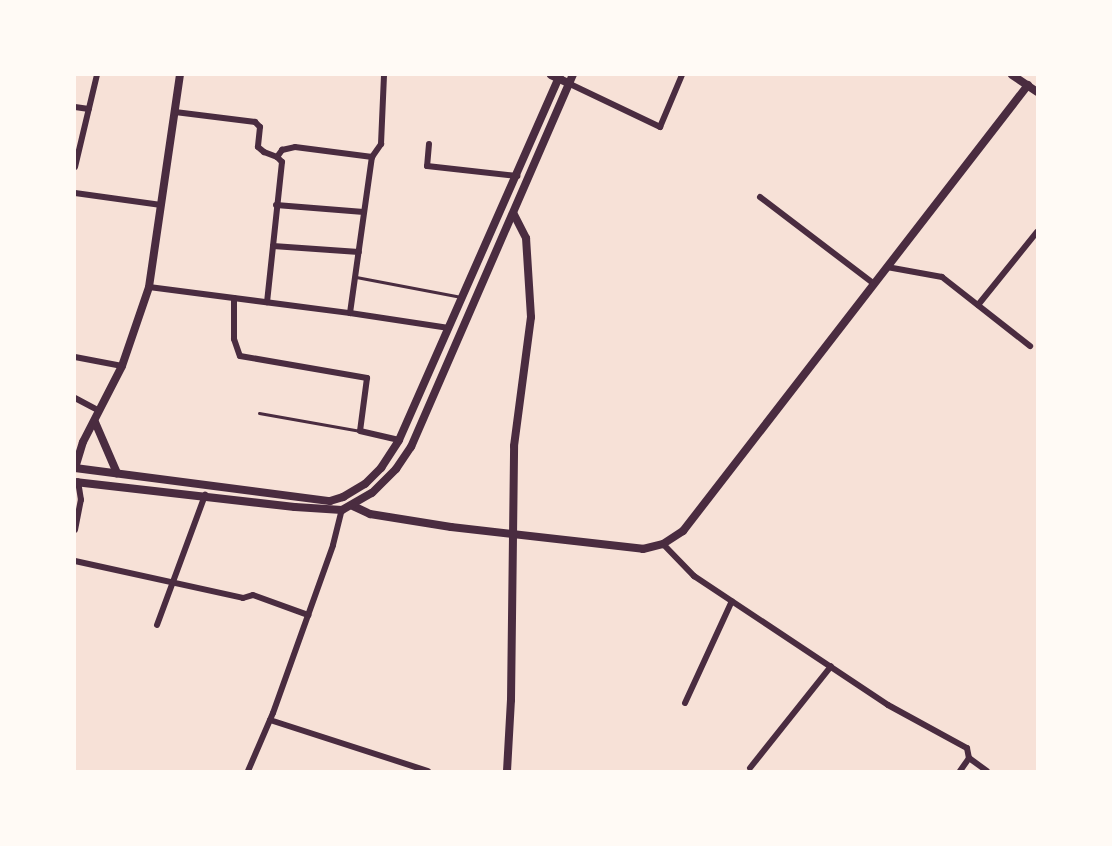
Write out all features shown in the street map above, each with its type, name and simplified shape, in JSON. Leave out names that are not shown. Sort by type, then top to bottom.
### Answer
[{"type":"main road","points":[[75,468],[330,501],[356,490],[373,477],[399,440],[517,176],[557,76]]},
{"type":"main road","points":[[76,482],[295,507],[342,510],[353,506],[385,483],[411,447],[572,79]]},
{"type":"street","points":[[75,168],[98,75]]},
{"type":"street","points":[[75,530],[81,500],[75,468],[83,442],[96,422],[99,411],[122,366],[149,287],[180,75]]},
{"type":"street","points":[[350,313],[372,157],[381,144],[384,75]]},
{"type":"street","points":[[557,76],[572,79],[660,127],[682,75]]},
{"type":"street","points":[[1012,75],[1037,92]]},
{"type":"street","points":[[353,506],[370,514],[452,527],[512,532],[643,549],[663,544],[683,531],[1028,85]]},
{"type":"street","points":[[75,107],[89,110]]},
{"type":"street","points":[[175,112],[255,122],[260,127],[258,147],[282,162],[267,302]]},
{"type":"street","points":[[429,144],[427,166],[517,176]]},
{"type":"street","points":[[277,157],[282,150],[295,147],[372,157]]},
{"type":"street","points":[[75,193],[161,205]]},
{"type":"street","points":[[760,197],[874,284]]},
{"type":"street","points":[[276,205],[364,212]]},
{"type":"street","points":[[507,771],[511,700],[512,532],[518,403],[531,317],[526,238],[514,214]]},
{"type":"street","points":[[978,305],[1037,232]]},
{"type":"street","points":[[273,246],[359,252]]},
{"type":"street","points":[[887,267],[942,277],[1030,346]]},
{"type":"street","points":[[149,287],[449,328]]},
{"type":"street","points":[[234,298],[234,339],[240,356],[367,378],[360,431],[399,440]]},
{"type":"street","points":[[75,357],[122,366]]},
{"type":"street","points":[[75,398],[99,411]]},
{"type":"street","points":[[96,422],[117,473]]},
{"type":"street","points":[[156,625],[205,495]]},
{"type":"street","points":[[248,771],[270,720],[308,615],[333,545],[342,510]]},
{"type":"street","points":[[663,544],[694,576],[888,705],[967,748],[969,758],[987,771]]},
{"type":"street","points":[[75,561],[243,598],[253,595],[308,615]]},
{"type":"street","points":[[684,703],[732,601]]},
{"type":"street","points":[[750,768],[831,666]]},
{"type":"street","points":[[270,720],[428,771]]},
{"type":"street","points":[[960,771],[969,758]]},
{"type":"lane","points":[[356,277],[463,297]]},
{"type":"lane","points":[[259,412],[360,431]]}]
